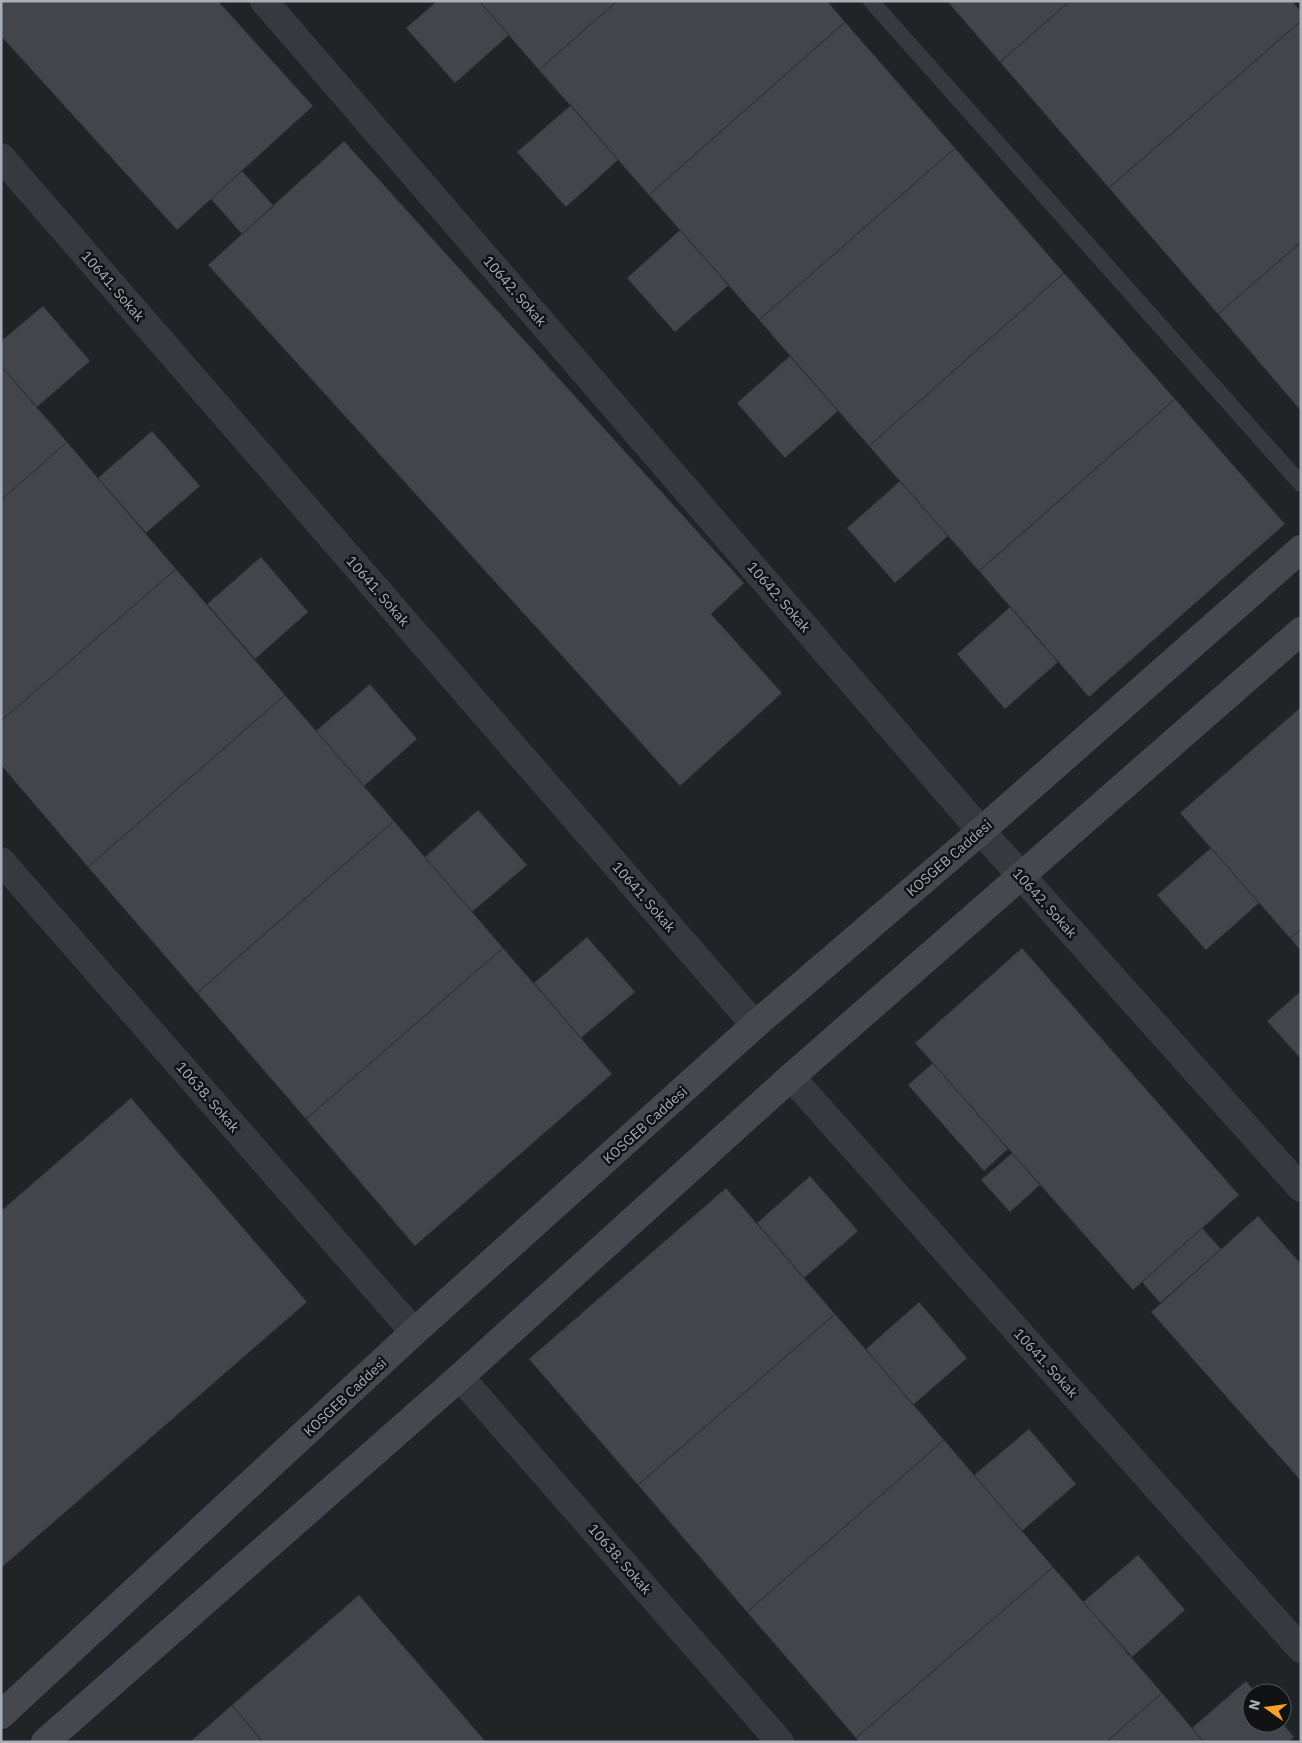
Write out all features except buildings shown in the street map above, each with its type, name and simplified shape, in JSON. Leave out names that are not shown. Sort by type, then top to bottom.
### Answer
[{"type":"main road","name":"KOSGEB Caddesi","points":[[1,1715],[414,1332],[755,1025],[981,830],[1301,549]]},
{"type":"main road","points":[[45,1742],[460,1377],[791,1077],[1301,632]]},
{"type":"street","name":"10642. Sokak","points":[[264,1],[1020,876],[1301,1188]]},
{"type":"street","name":"10641. Sokak","points":[[1,157],[755,1025]]},
{"type":"street","name":"10638. Sokak","points":[[1,861],[414,1332]]},
{"type":"street","name":"10641. Sokak","points":[[791,1077],[1301,1649]]},
{"type":"street","name":"10638. Sokak","points":[[460,1377],[772,1739]]},
{"type":"lane","points":[[871,1],[1301,484]]},
{"type":"shaded area","points":[[1,1],[1301,1],[1301,1742],[1,1742]]}]
